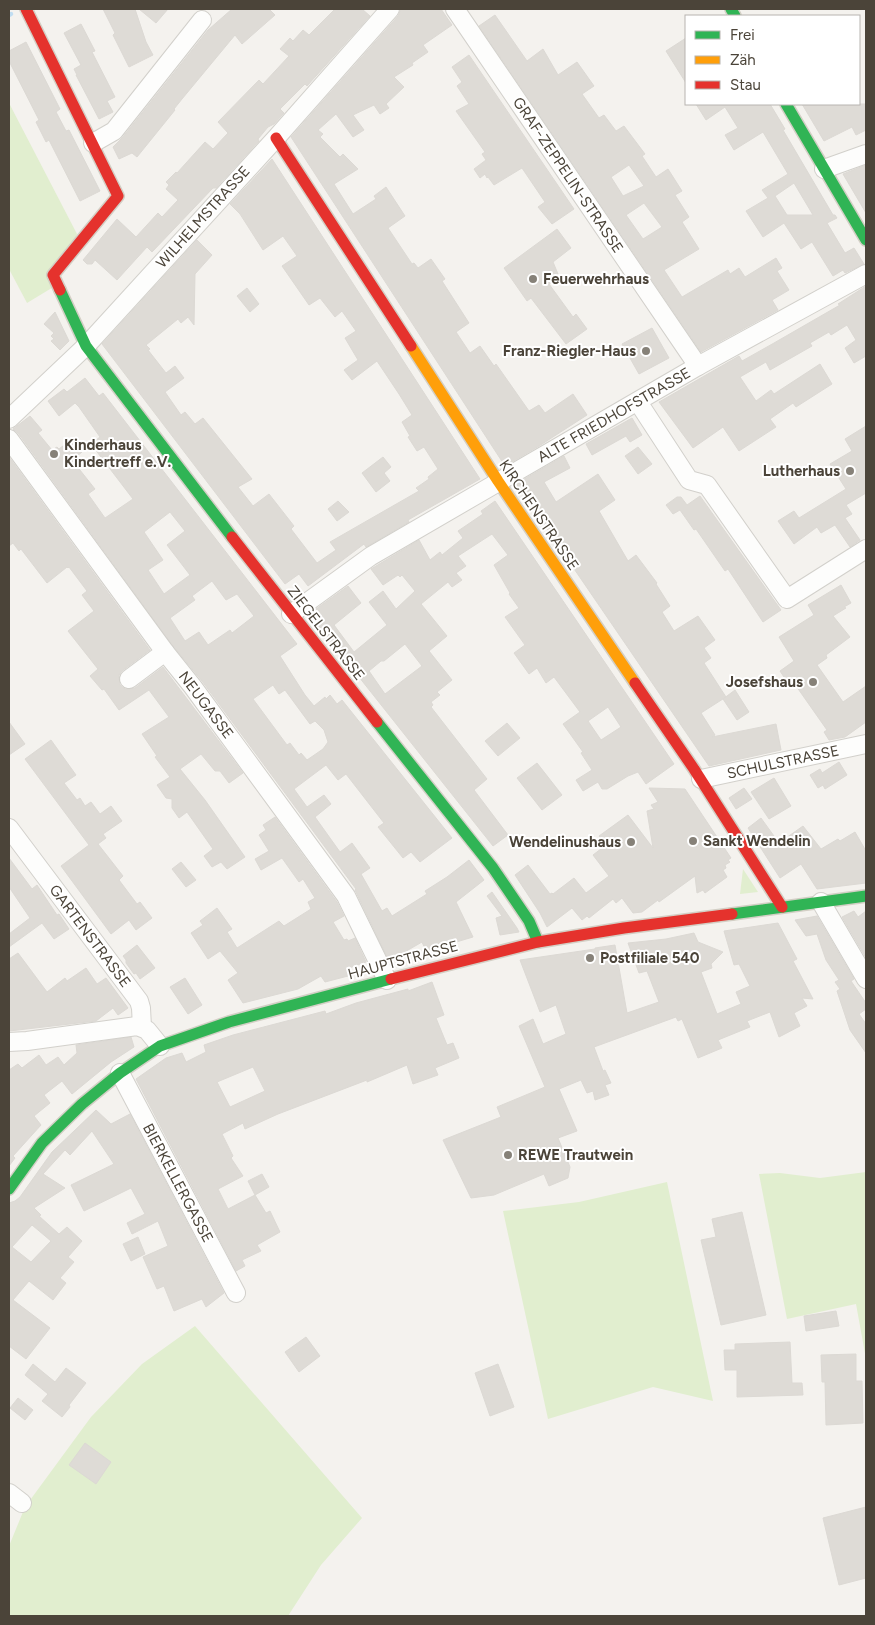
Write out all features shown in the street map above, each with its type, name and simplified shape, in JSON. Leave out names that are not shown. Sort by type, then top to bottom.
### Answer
[{"type":"street","points":[[26,9],[93,143],[114,131],[202,20]]},
{"type":"street","name":"WILHELMSTRASSE","points":[[9,419],[86,346],[276,138],[390,9]]},
{"type":"street","name":"GRAF-ZEPPELIN-STRASSE","points":[[455,9],[698,366]]},
{"type":"street","points":[[787,105],[866,240]]},
{"type":"street","name":"KIRCHENSTRASSE","points":[[276,138],[498,481],[701,779],[782,907]]},
{"type":"street","name":"ZIEGELSTRASSE","points":[[93,143],[118,196],[53,275],[86,346],[291,614],[493,868],[529,921],[538,942]]},
{"type":"street","points":[[824,168],[866,154]]},
{"type":"street","name":"ALTE FRIEDHOFSTRASSE","points":[[291,614],[371,556],[698,366],[866,274]]},
{"type":"street","points":[[638,402],[688,480],[707,485],[787,599],[866,549]]},
{"type":"street","name":"NEUGASSE","points":[[9,439],[346,896],[388,980]]},
{"type":"street","points":[[129,679],[165,652]]},
{"type":"street","name":"SCHULSTRASSE","points":[[701,779],[866,744]]},
{"type":"street","name":"GARTENSTRASSE","points":[[9,828],[139,1001],[142,1027]]},
{"type":"street","name":"HAUPTSTRASSE","points":[[9,1189],[42,1143],[82,1104],[120,1073],[160,1046],[229,1022],[538,942],[866,896]]},
{"type":"street","points":[[821,902],[866,979]]},
{"type":"street","points":[[9,1042],[131,1026],[142,1027],[153,1036],[160,1046]]},
{"type":"street","name":"BIERKELLERGASSE","points":[[120,1073],[236,1293]]},
{"type":"green space","points":[[9,103],[77,234],[55,286],[27,303],[9,269]]},
{"type":"green space","points":[[743,869],[758,892],[740,894]]},
{"type":"green space","points":[[866,1172],[866,1359],[856,1304],[787,1319],[759,1174],[780,1173],[820,1178]]},
{"type":"green space","points":[[667,1182],[713,1401],[653,1387],[548,1419],[503,1211],[579,1202]]},
{"type":"green space","points":[[195,1326],[362,1518],[321,1565],[288,1616],[9,1616],[9,1546],[25,1507],[91,1417],[142,1364]]},
{"type":"building","points":[[103,9],[135,9],[146,42],[153,55],[129,67],[113,35],[115,33]]},
{"type":"building","points":[[139,9],[168,9],[156,23]]},
{"type":"building","points":[[232,9],[269,9],[275,15],[242,44],[235,35],[137,157],[132,153],[119,159],[113,147],[208,30]]},
{"type":"building","points":[[335,9],[362,9],[370,16],[307,86],[305,84],[280,109],[284,113],[274,124],[268,127],[258,139],[259,141],[216,188],[213,188],[152,252],[147,247],[117,280],[95,260],[92,264],[87,264],[83,260],[117,219],[136,237],[158,213],[162,217],[178,200],[166,189],[169,185],[166,182],[177,173],[205,142],[213,149],[228,133],[218,122],[259,80],[263,84],[289,56],[280,49],[290,38],[293,41],[303,30],[309,35]]},
{"type":"building","points":[[401,9],[441,9],[452,25],[423,45],[428,52],[412,63],[413,65],[394,77],[404,87],[386,104],[389,108],[380,114],[374,105],[353,115],[364,130],[353,137],[336,114],[318,130],[323,134],[320,137],[340,157],[343,154],[358,169],[334,184],[353,214],[376,199],[374,196],[386,187],[405,216],[388,228],[412,264],[414,263],[418,268],[431,259],[445,279],[442,281],[469,323],[456,332],[470,353],[480,346],[494,366],[496,364],[529,411],[539,405],[545,413],[573,394],[587,415],[505,466],[291,137],[398,16]]},
{"type":"building","points":[[495,15],[527,61],[543,49],[558,75],[577,62],[594,86],[582,94],[599,118],[604,115],[616,131],[624,126],[645,154],[642,156],[656,177],[668,169],[682,191],[675,195],[689,217],[682,222],[699,249],[664,270],[682,297],[728,270],[730,274],[739,268],[745,277],[776,258],[782,268],[777,271],[789,290],[772,300],[778,310],[701,352],[479,26]],"holes":[[[629,165],[644,186],[623,196],[611,177]],[[644,203],[662,227],[643,239],[626,215]]]},
{"type":"building","points":[[81,24],[95,51],[92,52],[115,97],[107,101],[113,112],[99,119],[76,75],[74,69],[81,65],[64,33]]},
{"type":"building","points":[[685,39],[685,81],[666,51]]},
{"type":"building","points":[[26,42],[60,109],[56,112],[66,131],[69,130],[100,191],[80,201],[49,140],[46,142],[36,122],[39,120],[9,61],[9,51]]},
{"type":"building","points":[[469,55],[574,209],[552,224],[538,207],[545,202],[522,168],[494,185],[485,174],[480,178],[474,169],[486,160],[482,154],[485,152],[456,111],[469,104],[457,86],[462,82],[452,67]]},
{"type":"building","points":[[866,104],[866,130],[856,135],[852,127],[824,141],[803,105]]},
{"type":"building","points":[[697,105],[771,105],[785,129],[783,130],[833,215],[837,218],[827,223],[845,253],[854,248],[864,264],[845,273],[843,270],[833,276],[812,242],[801,249],[784,223],[763,237],[746,211],[768,198],[762,190],[788,174],[763,132],[734,150],[725,135],[738,128],[725,107],[706,120]],"holes":[[[794,183],[813,215],[787,215],[775,196]]]},
{"type":"building","points":[[272,159],[480,479],[408,520],[409,522],[366,547],[364,544],[308,586],[299,574],[285,584],[102,344],[197,240],[212,255],[195,274],[194,325],[188,317],[181,323],[178,319],[146,345],[166,373],[175,366],[184,378],[165,392],[181,415],[185,412],[195,424],[203,418],[252,479],[238,487],[253,506],[269,494],[294,526],[291,529],[317,563],[336,550],[330,542],[419,491],[416,488],[429,479],[428,477],[438,469],[424,447],[417,451],[408,437],[410,436],[402,422],[412,415],[399,394],[377,361],[352,380],[344,370],[358,360],[345,338],[356,331],[342,311],[335,317],[320,298],[309,305],[282,266],[297,256],[283,236],[263,250],[240,214],[230,204]]},
{"type":"building","points":[[866,165],[866,213],[843,174]]},
{"type":"building","name":"Feuerwehrhaus","points":[[557,229],[571,248],[553,262],[558,274],[553,277],[554,281],[549,284],[573,317],[576,314],[587,329],[566,344],[531,298],[527,301],[504,268]]},
{"type":"building","points":[[866,286],[866,356],[854,363],[845,348],[856,340],[847,325],[831,335],[829,332],[810,343],[812,346],[770,370],[766,362],[740,377],[756,401],[771,390],[774,394],[820,364],[832,384],[796,407],[793,403],[770,419],[776,427],[739,451],[723,427],[693,448],[659,402],[739,356],[742,361],[840,305],[838,304]]},
{"type":"building","points":[[247,288],[259,304],[250,312],[237,296]]},
{"type":"building","points":[[55,312],[69,341],[60,350],[51,341],[54,339],[51,336],[54,333],[44,324]]},
{"type":"building","name":"Franz-Riegler-Haus","points":[[652,328],[669,358],[639,374],[622,344]]},
{"type":"building","points":[[85,378],[99,396],[103,393],[297,644],[280,656],[305,695],[314,706],[330,695],[337,704],[342,700],[452,838],[420,862],[411,852],[403,858],[378,827],[384,823],[346,774],[338,780],[326,765],[294,789],[307,807],[324,795],[331,804],[315,817],[340,852],[352,843],[370,868],[361,874],[382,911],[387,908],[392,916],[427,894],[425,891],[469,860],[484,880],[456,902],[473,937],[426,951],[422,942],[389,961],[356,889],[202,681],[173,646],[18,433],[13,429],[30,416],[42,430],[38,433],[52,450],[57,447],[59,449],[72,439],[82,452],[72,460],[95,489],[88,494],[105,518],[133,499],[91,444],[100,437],[79,407],[75,403],[59,416],[48,401],[64,389],[67,392]],"holes":[[[170,512],[185,531],[167,545],[190,575],[164,594],[148,570],[163,560],[144,532]],[[212,581],[226,600],[237,594],[254,616],[232,633],[230,630],[208,645],[199,632],[185,641],[170,618],[195,600],[192,596]],[[273,685],[279,694],[285,690],[310,724],[315,721],[324,730],[328,742],[323,749],[307,760],[301,753],[299,755],[290,743],[287,745],[253,699]]]},
{"type":"building","points":[[632,418],[642,435],[630,442],[626,436],[592,455],[586,444]]},
{"type":"building","points":[[866,426],[866,493],[846,505],[852,514],[845,518],[860,540],[850,547],[835,525],[821,533],[817,527],[794,544],[778,521],[794,511],[799,518],[846,489],[830,464],[852,451],[845,439]]},
{"type":"building","points":[[638,447],[652,464],[638,474],[625,456]]},
{"type":"building","points":[[564,456],[570,468],[544,482],[556,502],[598,474],[615,500],[599,511],[628,561],[636,555],[657,583],[670,606],[662,612],[674,631],[698,616],[715,640],[704,648],[711,658],[704,663],[726,697],[701,713],[715,735],[712,737],[776,724],[781,750],[709,766],[516,484]]},
{"type":"building","points":[[9,457],[150,650],[122,671],[119,675],[120,685],[125,689],[135,688],[163,667],[243,773],[229,783],[220,771],[215,771],[201,754],[180,769],[205,800],[245,857],[227,869],[221,862],[212,867],[204,856],[213,849],[187,812],[179,818],[172,808],[172,799],[166,798],[157,785],[170,777],[155,757],[157,756],[142,734],[169,717],[149,690],[119,710],[104,689],[102,690],[90,676],[98,669],[68,631],[94,611],[82,595],[87,591],[69,567],[47,583],[21,549],[19,551],[13,543],[9,546]]},
{"type":"building","points":[[383,457],[391,467],[384,473],[390,481],[376,492],[362,473]]},
{"type":"building","points":[[700,496],[781,610],[763,622],[728,569],[725,571],[696,529],[694,530],[680,510],[673,514],[666,505],[677,497],[681,497],[687,505]]},
{"type":"building","points":[[338,501],[349,512],[337,521],[328,509]]},
{"type":"building","points":[[495,501],[674,764],[646,784],[638,772],[607,789],[602,789],[598,782],[583,791],[576,780],[592,770],[581,753],[583,752],[563,724],[580,712],[554,677],[546,683],[537,668],[529,674],[514,653],[525,645],[505,617],[519,608],[509,594],[494,565],[508,555],[492,534],[458,556],[466,566],[456,573],[462,580],[452,587],[448,582],[421,604],[447,636],[429,651],[452,680],[437,692],[440,695],[431,702],[433,705],[431,707],[487,779],[474,790],[508,835],[493,846],[309,614],[348,586],[361,603],[334,625],[354,652],[387,625],[369,602],[383,591],[396,609],[415,591],[402,575],[400,577],[398,575],[383,585],[371,569],[419,540],[430,560],[440,552],[442,555],[463,538],[458,531],[483,514],[481,511]],"holes":[[[405,644],[422,666],[385,694],[369,671]],[[608,707],[621,727],[601,740],[588,721]]]},
{"type":"building","points":[[841,585],[851,603],[833,616],[850,637],[826,655],[827,658],[817,665],[843,702],[866,686],[866,722],[845,737],[829,740],[824,732],[827,730],[794,683],[790,686],[780,671],[794,661],[779,637],[814,615],[808,605]]},
{"type":"building","points":[[735,690],[749,712],[737,720],[723,699]]},
{"type":"building","points":[[9,722],[25,744],[9,755]]},
{"type":"building","points":[[507,723],[520,738],[498,756],[485,741]]},
{"type":"building","points":[[51,740],[76,775],[64,783],[77,800],[80,798],[85,806],[91,802],[100,814],[111,806],[122,821],[103,834],[106,838],[98,844],[123,876],[119,880],[137,904],[140,902],[152,918],[136,930],[129,920],[111,934],[61,866],[89,845],[25,759]]},
{"type":"building","points":[[839,762],[847,775],[825,789],[823,785],[818,788],[810,775],[820,769],[822,773]]},
{"type":"building","points":[[537,763],[562,795],[542,810],[517,778]]},
{"type":"building","points":[[774,778],[791,806],[769,819],[751,792]]},
{"type":"building","points":[[649,788],[685,789],[731,858],[723,870],[727,877],[705,893],[703,890],[697,893],[695,876],[642,912],[633,913],[622,898],[616,903],[613,899],[589,918],[587,916],[582,920],[572,908],[547,927],[515,875],[528,865],[550,894],[553,894],[574,878],[586,893],[609,876],[593,855],[606,845],[599,836],[628,815],[653,848],[647,811],[654,809],[651,805],[658,802]]},
{"type":"building","points":[[744,788],[752,799],[736,809],[729,798]]},
{"type":"building","points":[[275,817],[337,902],[344,916],[333,922],[344,940],[347,939],[348,941],[355,938],[366,962],[346,969],[348,976],[325,982],[321,976],[298,989],[243,1003],[228,980],[238,973],[220,951],[208,959],[191,933],[203,925],[200,921],[217,908],[232,929],[227,932],[237,948],[279,921],[284,926],[311,909],[308,902],[315,898],[303,879],[299,882],[282,858],[261,870],[255,859],[269,851],[259,835],[266,830],[263,825]]},
{"type":"building","points":[[761,818],[779,843],[803,826],[821,849],[855,832],[866,851],[866,883],[817,889],[801,864],[780,878],[748,828]]},
{"type":"building","points":[[9,858],[32,889],[37,885],[69,929],[54,939],[42,923],[9,947],[9,934],[30,918],[9,887]]},
{"type":"building","points":[[181,862],[196,880],[186,887],[172,869]]},
{"type":"building","points":[[492,892],[519,932],[500,935],[496,918],[502,916],[487,896]]},
{"type":"building","points":[[854,911],[858,917],[866,911],[866,958],[842,917]]},
{"type":"building","points":[[817,916],[854,979],[851,981],[866,1003],[866,1009],[859,1014],[866,1024],[866,1053],[850,1030],[837,991],[840,989],[835,982],[839,980],[826,960],[817,934],[806,936],[795,920]]},
{"type":"building","points":[[778,923],[797,959],[793,961],[813,999],[802,998],[807,1006],[794,1013],[800,1026],[779,1037],[770,1012],[747,1021],[750,1027],[718,1040],[722,1048],[698,1058],[682,1019],[678,1021],[676,1017],[594,1047],[603,1071],[605,1070],[611,1083],[605,1085],[609,1095],[595,1100],[593,1091],[587,1093],[581,1080],[559,1089],[577,1131],[558,1138],[570,1167],[568,1178],[549,1186],[544,1174],[494,1195],[471,1198],[443,1140],[501,1117],[497,1107],[545,1087],[519,1026],[533,1019],[543,1044],[566,1034],[556,1005],[540,1012],[520,960],[615,945],[627,1013],[659,1002],[647,971],[639,973],[628,943],[666,939],[694,933],[698,942],[723,952],[711,964],[712,968],[701,972],[717,1014],[741,1004],[736,992],[750,986],[739,964],[734,965],[724,931]]},
{"type":"building","points":[[137,945],[155,968],[140,979],[136,973],[134,974],[123,956]]},
{"type":"building","points":[[18,953],[47,992],[65,978],[67,981],[86,968],[97,984],[106,978],[128,1008],[118,1015],[113,1008],[96,1021],[9,1031],[9,959]]},
{"type":"building","points":[[185,978],[202,1005],[188,1014],[170,987]]},
{"type":"building","points":[[432,982],[444,1015],[436,1018],[447,1045],[453,1043],[459,1058],[435,1068],[438,1075],[413,1084],[407,1065],[367,1082],[367,1080],[278,1114],[245,1129],[243,1123],[222,1134],[233,1156],[231,1158],[243,1176],[218,1189],[228,1209],[255,1195],[266,1213],[270,1211],[280,1232],[257,1245],[261,1251],[242,1260],[245,1266],[236,1271],[136,1079],[166,1058],[182,1053],[186,1062],[206,1052],[204,1045],[233,1035],[325,1011],[326,1014],[356,1003],[408,989],[408,991]],"holes":[[[253,1067],[265,1091],[230,1107],[217,1082]]]},
{"type":"building","points":[[131,1037],[134,1047],[111,1062],[72,1094],[62,1081],[44,1095],[50,1103],[34,1116],[41,1125],[13,1156],[15,1158],[9,1166],[9,1070],[18,1064],[22,1068],[39,1055],[46,1065],[58,1057],[64,1065],[77,1053],[76,1045]]},
{"type":"building","points":[[96,1110],[111,1124],[130,1114],[224,1293],[206,1307],[202,1299],[174,1311],[164,1286],[157,1289],[143,1257],[168,1246],[158,1221],[132,1234],[127,1223],[145,1214],[131,1188],[84,1211],[71,1185],[114,1164],[92,1131],[70,1155],[65,1150],[43,1174],[65,1188],[34,1208],[41,1215],[39,1216],[59,1234],[67,1227],[82,1241],[68,1257],[74,1262],[60,1278],[66,1283],[53,1300],[29,1281],[13,1300],[50,1328],[26,1359],[9,1346],[9,1203],[20,1197],[52,1152]],"holes":[[[32,1225],[51,1241],[31,1262],[12,1247]]]},
{"type":"building","points":[[262,1174],[269,1187],[255,1195],[248,1181]]},
{"type":"building","points":[[742,1212],[766,1315],[721,1325],[701,1240],[716,1237],[712,1219]]},
{"type":"building","points":[[138,1237],[145,1254],[131,1261],[123,1244]]},
{"type":"building","points":[[836,1311],[839,1326],[806,1331],[804,1316]]},
{"type":"building","points":[[306,1337],[320,1356],[299,1372],[285,1352]]},
{"type":"building","points":[[790,1342],[792,1383],[802,1383],[803,1395],[737,1397],[737,1370],[725,1370],[724,1350],[735,1350],[735,1344]]},
{"type":"building","points":[[856,1354],[856,1381],[862,1381],[863,1423],[826,1425],[825,1382],[822,1382],[821,1355]]},
{"type":"building","points":[[33,1364],[55,1382],[66,1368],[86,1383],[62,1417],[42,1401],[48,1394],[25,1375]]},
{"type":"building","points":[[498,1364],[514,1407],[490,1416],[475,1373]]},
{"type":"building","points":[[18,1398],[33,1410],[25,1420],[10,1408]]},
{"type":"building","points":[[85,1443],[111,1462],[96,1484],[69,1465]]},
{"type":"building","points":[[866,1507],[866,1578],[839,1585],[823,1518]]},
{"type":"traffic: fast","points":[[731,9],[734,15]]},
{"type":"traffic: fast","points":[[787,105],[866,240]]},
{"type":"traffic: fast","points":[[60,290],[86,346],[232,537]]},
{"type":"traffic: fast","points":[[377,722],[493,868],[529,921],[538,942]]},
{"type":"traffic: fast","points":[[732,914],[866,896]]},
{"type":"traffic: fast","points":[[9,1189],[42,1143],[82,1104],[120,1073],[160,1046],[229,1022],[391,979]]},
{"type":"traffic: slow","points":[[411,346],[498,481],[635,683]]},
{"type":"traffic: jam","points":[[26,9],[118,196],[53,275],[60,290]]},
{"type":"traffic: jam","points":[[276,138],[411,346]]},
{"type":"traffic: jam","points":[[232,537],[377,722]]},
{"type":"traffic: jam","points":[[635,683],[694,769],[782,907]]},
{"type":"traffic: jam","points":[[391,979],[538,942],[624,928],[732,914]]},
{"type":"place","name":"Feuerwehrhaus","points":[[533,279]]},
{"type":"place","name":"Franz-Riegler-Haus","points":[[646,351]]},
{"type":"place","name":"Kinderhaus Kindertreff e.V.","points":[[54,454]]},
{"type":"place","name":"Lutherhaus","points":[[850,471]]},
{"type":"place","name":"Josefshaus","points":[[813,682]]},
{"type":"place","name":"Sankt Wendelin","points":[[693,841]]},
{"type":"place","name":"Wendelinushaus","points":[[631,842]]},
{"type":"place","name":"Postfiliale 540","points":[[590,958]]},
{"type":"place","name":"REWE Trautwein","points":[[508,1155]]}]
